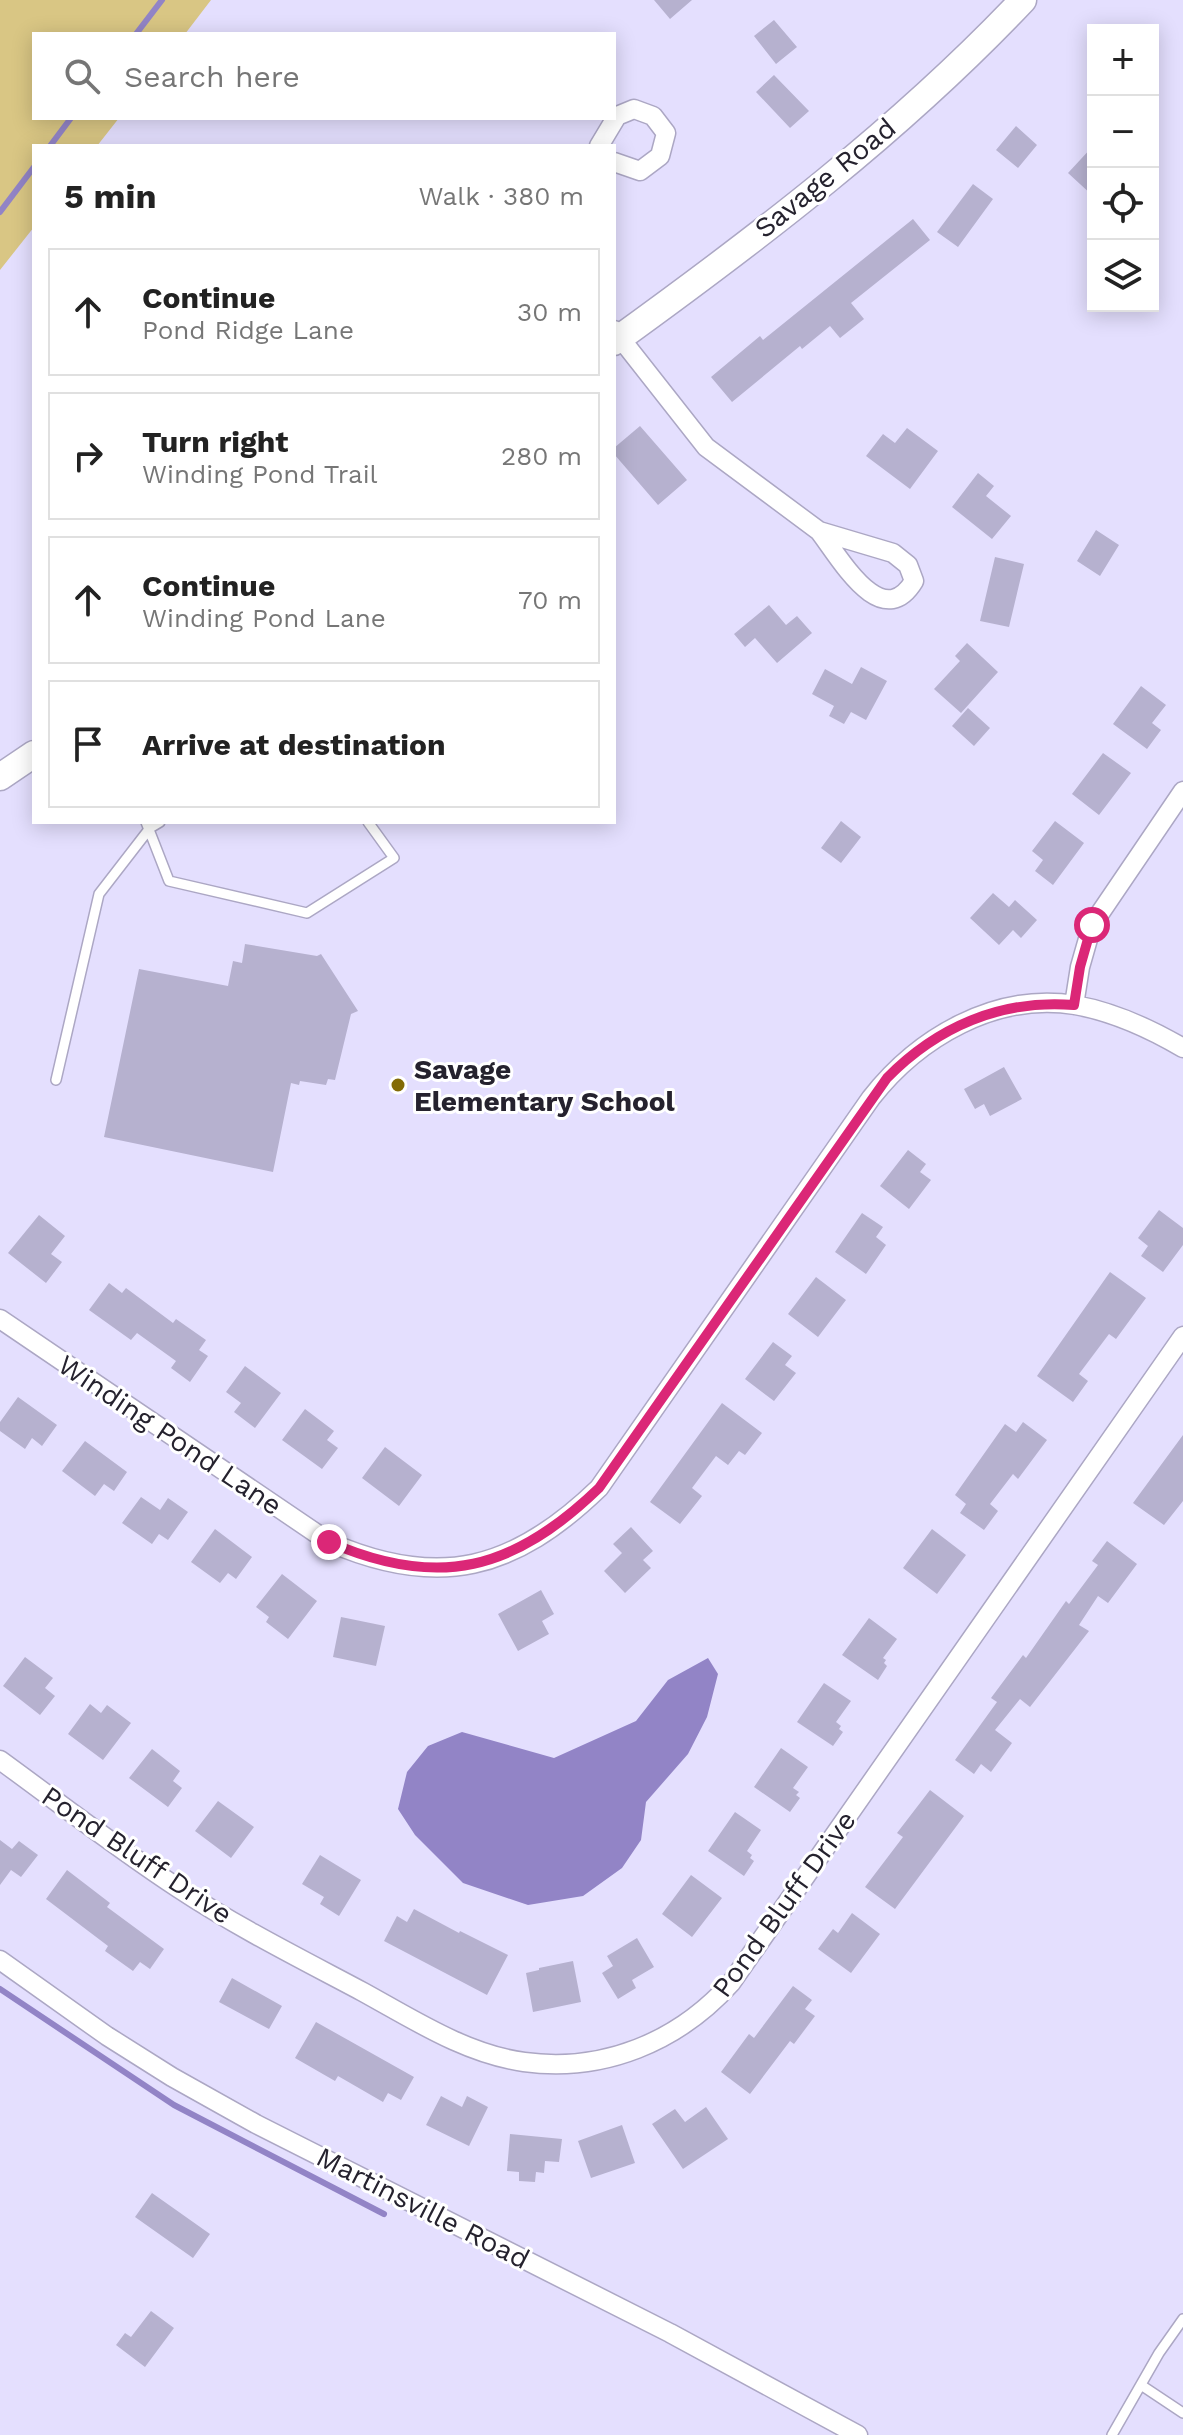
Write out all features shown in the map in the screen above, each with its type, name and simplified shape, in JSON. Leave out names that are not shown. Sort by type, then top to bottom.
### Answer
[{"type":"street","name":"Savage Road","points":[[616,337],[849,162],[979,47],[1023,0]]},
{"type":"street","points":[[616,118],[634,109],[653,116],[666,133],[660,156],[640,171],[616,163]]},
{"type":"street","points":[[600,144],[615,120]]},
{"type":"street","points":[[616,337],[706,447],[819,531],[862,586],[876,598],[893,600],[906,595],[914,581],[908,565],[893,553],[819,531]]},
{"type":"street","points":[[0,777],[32,755]]},
{"type":"street","points":[[1074,1005],[1080,967],[1092,925],[1183,791]]},
{"type":"street","name":"Winding Pond Lane","points":[[0,1319],[329,1542],[362,1556],[399,1565],[455,1567],[496,1558],[547,1533],[599,1488],[871,1098],[906,1059],[946,1031],[986,1014],[1030,1005],[1074,1005],[1137,1023],[1183,1048]]},
{"type":"street","name":"Pond Bluff Drive","points":[[0,1760],[134,1858],[225,1917],[479,2052],[525,2062],[553,2064],[581,2063],[630,2052],[686,2024],[705,2010],[731,1983],[1183,1336]]},
{"type":"street","name":"Martinsville Road","points":[[0,1960],[91,2026],[172,2077],[256,2124],[670,2333],[858,2435]]},
{"type":"lane","points":[[148,825],[169,881],[307,913],[394,858],[369,824]]},
{"type":"lane","points":[[56,1080],[99,894],[148,825]]},
{"type":"lane","points":[[1112,2435],[1183,2319]]},
{"type":"lane","points":[[1141,2385],[1183,2413]]},
{"type":"shaded area","points":[[0,0],[211,0],[187,32],[32,32],[32,120],[117,120],[99,144],[32,144],[32,230],[0,270]]},
{"type":"shaded area","points":[[708,1658],[718,1674],[707,1717],[688,1754],[646,1802],[641,1840],[622,1868],[583,1896],[528,1905],[463,1883],[415,1835],[398,1809],[407,1772],[428,1746],[462,1732],[554,1758],[636,1721],[668,1680]]},
{"type":"building","points":[[654,0],[692,0],[670,19]]},
{"type":"building","points":[[774,20],[797,47],[776,64],[754,36]]},
{"type":"building","points":[[774,75],[809,111],[790,128],[756,92]]},
{"type":"building","points":[[1016,126],[1037,145],[1018,168],[996,150]]},
{"type":"building","points":[[1087,152],[1087,190],[1068,173]]},
{"type":"building","points":[[973,184],[993,199],[958,247],[937,232]]},
{"type":"building","points":[[913,219],[930,240],[851,303],[864,319],[840,338],[830,326],[802,349],[800,346],[732,402],[711,377],[760,336],[763,340]]},
{"type":"building","points":[[640,426],[687,480],[658,505],[616,456],[616,446]]},
{"type":"building","points":[[907,428],[938,451],[910,489],[866,456],[883,434],[895,443]]},
{"type":"building","points":[[978,473],[994,486],[986,496],[1011,516],[992,539],[952,507]]},
{"type":"building","points":[[1096,530],[1119,545],[1100,576],[1077,561]]},
{"type":"building","points":[[995,557],[1024,564],[1009,627],[980,621]]},
{"type":"building","points":[[769,605],[786,625],[797,616],[812,633],[777,663],[755,638],[745,647],[734,634]]},
{"type":"building","points":[[967,643],[998,672],[961,713],[934,689],[960,661],[955,656]]},
{"type":"building","points":[[861,667],[887,681],[866,720],[851,712],[844,724],[829,716],[834,706],[812,694],[825,669],[852,684]]},
{"type":"building","points":[[1141,686],[1166,705],[1152,723],[1161,730],[1147,749],[1113,724]]},
{"type":"building","points":[[968,708],[990,728],[974,746],[952,726]]},
{"type":"building","points":[[1103,753],[1131,773],[1099,815],[1072,794]]},
{"type":"building","points":[[841,821],[861,837],[841,863],[821,848]]},
{"type":"building","points":[[1055,821],[1084,843],[1053,885],[1035,871],[1043,860],[1032,851]]},
{"type":"building","points":[[993,893],[1009,907],[1015,900],[1037,920],[1021,938],[1013,930],[999,945],[970,918]]},
{"type":"building","points":[[245,944],[317,956],[321,954],[358,1011],[351,1014],[335,1080],[328,1079],[326,1085],[300,1081],[299,1085],[291,1083],[273,1172],[104,1137],[139,969],[228,986],[233,961],[242,963]]},
{"type":"building","points":[[1004,1067],[1022,1099],[990,1116],[984,1104],[975,1109],[964,1089]]},
{"type":"building","points":[[908,1150],[926,1164],[920,1172],[931,1180],[909,1209],[880,1186]]},
{"type":"building","points":[[1159,1210],[1183,1228],[1183,1245],[1163,1272],[1141,1256],[1148,1246],[1138,1238]]},
{"type":"building","points":[[862,1213],[883,1227],[876,1237],[886,1245],[866,1274],[835,1252]]},
{"type":"building","points":[[39,1215],[65,1236],[51,1254],[62,1262],[46,1283],[8,1253]]},
{"type":"building","points":[[1110,1272],[1146,1298],[1116,1339],[1109,1334],[1079,1374],[1088,1381],[1073,1402],[1037,1376]]},
{"type":"building","points":[[816,1277],[846,1300],[818,1337],[788,1314]]},
{"type":"building","points":[[109,1283],[122,1293],[126,1288],[173,1323],[176,1319],[206,1340],[199,1350],[208,1356],[190,1382],[171,1368],[176,1361],[137,1333],[131,1340],[89,1310]]},
{"type":"building","points":[[773,1342],[792,1356],[785,1365],[796,1373],[774,1401],[745,1379]]},
{"type":"building","points":[[245,1366],[281,1393],[255,1428],[234,1412],[241,1403],[226,1392]]},
{"type":"building","points":[[18,1397],[57,1425],[42,1446],[32,1438],[25,1449],[0,1431],[0,1422]]},
{"type":"building","points":[[722,1403],[762,1433],[745,1455],[739,1451],[728,1465],[716,1456],[692,1488],[702,1496],[680,1524],[650,1502]]},
{"type":"building","points":[[305,1409],[334,1431],[327,1440],[338,1448],[322,1469],[282,1440]]},
{"type":"building","points":[[1023,1422],[1047,1440],[1018,1479],[1013,1474],[990,1504],[998,1511],[984,1530],[960,1513],[966,1504],[955,1495],[1005,1424],[1016,1432]]},
{"type":"building","points":[[1183,1435],[1183,1501],[1164,1525],[1133,1503]]},
{"type":"building","points":[[85,1441],[127,1472],[114,1491],[104,1484],[95,1496],[62,1471]]},
{"type":"building","points":[[385,1447],[422,1475],[399,1506],[362,1478]]},
{"type":"building","points":[[141,1497],[160,1510],[168,1498],[188,1512],[168,1540],[159,1534],[152,1544],[122,1523]]},
{"type":"building","points":[[631,1527],[653,1551],[643,1560],[651,1568],[625,1593],[604,1571],[622,1553],[613,1544]]},
{"type":"building","points":[[215,1529],[252,1557],[236,1579],[228,1573],[220,1583],[191,1562]]},
{"type":"building","points":[[932,1529],[966,1555],[937,1594],[903,1568]]},
{"type":"building","points":[[1107,1541],[1137,1564],[1108,1603],[1098,1596],[1079,1625],[1089,1631],[1030,1707],[1020,1699],[995,1730],[1012,1743],[991,1772],[981,1764],[974,1774],[955,1760],[997,1702],[991,1698],[1098,1565],[1092,1561]]},
{"type":"building","points":[[282,1574],[317,1601],[288,1639],[266,1622],[269,1617],[256,1607]]},
{"type":"building","points":[[541,1590],[554,1614],[542,1621],[549,1634],[518,1651],[498,1614]]},
{"type":"building","points":[[341,1617],[385,1626],[376,1666],[333,1657]]},
{"type":"building","points":[[869,1618],[897,1639],[883,1658],[887,1666],[878,1680],[842,1655]]},
{"type":"building","points":[[25,1657],[53,1678],[45,1688],[55,1696],[40,1715],[3,1686]]},
{"type":"building","points":[[824,1683],[851,1701],[836,1722],[843,1732],[833,1746],[797,1722]]},
{"type":"building","points":[[90,1704],[101,1713],[107,1705],[131,1723],[103,1760],[68,1734]]},
{"type":"building","points":[[781,1748],[808,1767],[793,1788],[799,1792],[796,1795],[800,1798],[790,1812],[754,1787]]},
{"type":"building","points":[[152,1749],[180,1771],[173,1781],[182,1788],[168,1807],[129,1778]]},
{"type":"building","points":[[930,1790],[964,1816],[895,1909],[865,1887],[903,1837],[897,1833]]},
{"type":"building","points":[[218,1801],[254,1827],[231,1858],[195,1831]]},
{"type":"building","points":[[735,1812],[761,1830],[747,1851],[754,1861],[744,1876],[708,1851]]},
{"type":"building","points":[[0,1840],[12,1849],[19,1841],[38,1855],[21,1877],[11,1870],[0,1885]]},
{"type":"building","points":[[320,1855],[361,1880],[339,1916],[320,1904],[324,1897],[302,1884]]},
{"type":"building","points":[[67,1870],[110,1903],[107,1907],[164,1949],[150,1969],[140,1962],[133,1971],[105,1951],[108,1946],[46,1899]]},
{"type":"building","points":[[691,1875],[722,1898],[692,1937],[662,1914]]},
{"type":"building","points":[[414,1909],[508,1955],[487,1995],[384,1941],[397,1916],[407,1922]]},
{"type":"building","points":[[852,1913],[880,1934],[851,1973],[818,1949],[833,1929],[838,1933]]},
{"type":"building","points":[[637,1938],[654,1967],[632,1980],[636,1988],[618,1999],[602,1973],[613,1966],[607,1956]]},
{"type":"building","points":[[573,1961],[581,2002],[533,2012],[526,1973]]},
{"type":"building","points":[[232,1978],[282,2006],[269,2029],[219,2002]]},
{"type":"building","points":[[793,1986],[812,2000],[805,2009],[815,2016],[794,2044],[790,2041],[750,2094],[721,2072],[749,2034],[754,2038]]},
{"type":"building","points":[[316,2022],[414,2077],[401,2100],[388,2093],[383,2102],[338,2076],[335,2081],[295,2058]]},
{"type":"building","points":[[441,2096],[462,2107],[467,2096],[488,2107],[469,2146],[426,2125]]},
{"type":"building","points":[[706,2107],[728,2139],[683,2169],[652,2124],[675,2109],[685,2122]]},
{"type":"building","points":[[622,2125],[635,2163],[591,2178],[578,2141]]},
{"type":"building","points":[[510,2134],[562,2139],[559,2162],[545,2161],[544,2173],[536,2172],[535,2182],[519,2181],[519,2172],[507,2171]]},
{"type":"building","points":[[152,2193],[210,2234],[193,2258],[135,2217]]},
{"type":"building","points":[[151,2311],[174,2328],[145,2367],[116,2345],[125,2333],[131,2337]]},
{"type":"waterway","points":[[138,32],[162,0]]},
{"type":"waterway","points":[[52,144],[70,120]]},
{"type":"waterway","points":[[0,212],[32,170]]},
{"type":"waterway","points":[[0,1989],[174,2105],[384,2214]]},
{"type":"place","name":"Savage Elementary School","points":[[398,1085]]},
{"type":"route","points":[[329,1542],[382,1562],[434,1568],[455,1567],[513,1551],[547,1533],[573,1513],[599,1488],[887,1078],[932,1039],[986,1014],[1030,1005],[1074,1005],[1080,967],[1092,925]]}]
